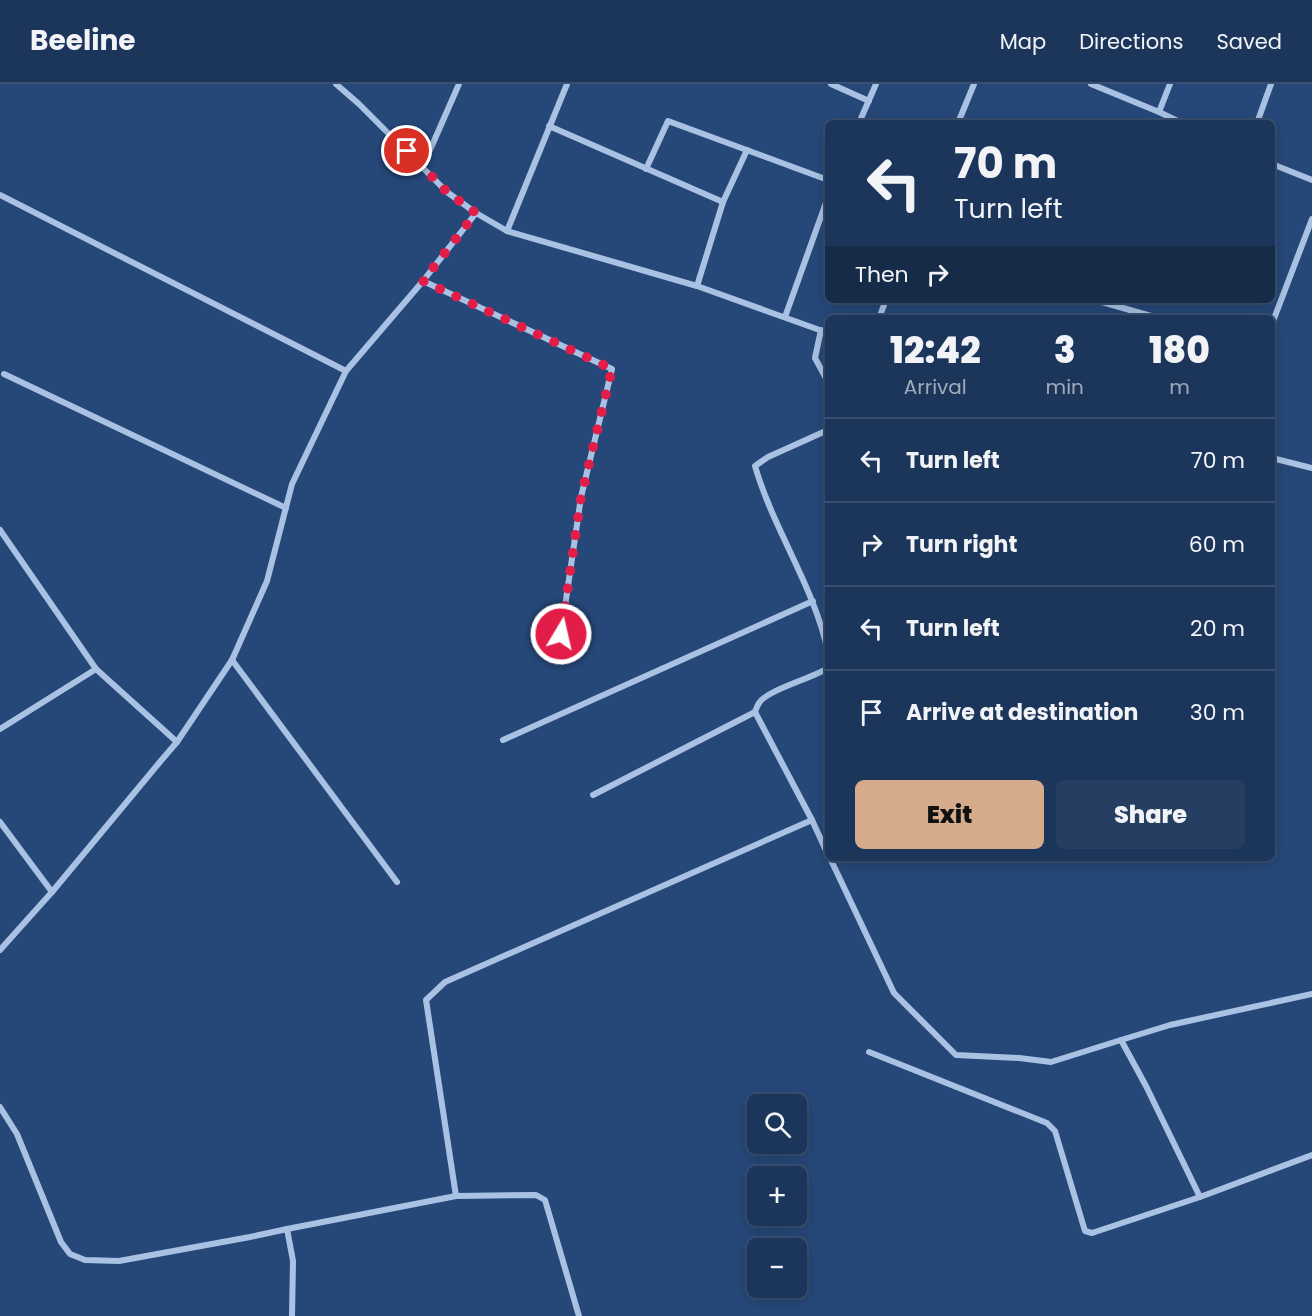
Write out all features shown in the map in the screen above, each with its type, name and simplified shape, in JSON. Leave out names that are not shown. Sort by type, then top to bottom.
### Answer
[{"type":"street","points":[[336,84],[423,166],[447,192],[476,213],[507,231],[697,286],[824,332],[815,358],[825,376]]},
{"type":"street","points":[[423,166],[459,84]]},
{"type":"street","points":[[507,231],[567,84]]},
{"type":"street","points":[[831,84],[868,101]]},
{"type":"street","points":[[860,120],[876,84]]},
{"type":"street","points":[[959,120],[974,84]]},
{"type":"street","points":[[1091,84],[1176,120]]},
{"type":"street","points":[[1159,112],[1170,84]]},
{"type":"street","points":[[1258,120],[1271,84]]},
{"type":"street","points":[[646,169],[668,121],[825,179]]},
{"type":"street","points":[[549,126],[723,202]]},
{"type":"street","points":[[697,286],[723,202],[747,150]]},
{"type":"street","points":[[1275,165],[1312,180]]},
{"type":"street","points":[[0,195],[346,371]]},
{"type":"street","points":[[785,317],[825,205]]},
{"type":"street","points":[[0,950],[52,892],[177,742],[232,660],[267,581],[292,484],[346,371],[423,281],[476,213]]},
{"type":"street","points":[[1275,316],[1312,219]]},
{"type":"street","points":[[423,281],[612,369],[581,497],[561,634]]},
{"type":"street","points":[[1106,303],[1148,315]]},
{"type":"street","points":[[4,374],[286,508]]},
{"type":"street","points":[[825,431],[768,457],[755,466],[767,504],[813,601],[825,642]]},
{"type":"street","points":[[1275,459],[1312,468]]},
{"type":"street","points":[[0,530],[96,669],[177,742]]},
{"type":"street","points":[[503,740],[813,601]]},
{"type":"street","points":[[232,660],[397,882]]},
{"type":"street","points":[[0,729],[96,669]]},
{"type":"street","points":[[593,795],[755,712],[760,701],[773,693],[825,670]]},
{"type":"street","points":[[755,712],[825,848]]},
{"type":"street","points":[[456,1196],[426,1000],[445,982],[812,820]]},
{"type":"street","points":[[0,822],[52,892]]},
{"type":"street","points":[[831,861],[894,993],[956,1055],[1051,1062],[1170,1025],[1312,994]]},
{"type":"street","points":[[1121,1040],[1200,1197]]},
{"type":"street","points":[[869,1052],[1047,1123],[1055,1131],[1085,1231],[1092,1233],[1200,1197],[1312,1155]]},
{"type":"street","points":[[0,1107],[17,1134],[61,1242],[70,1254],[85,1260],[119,1261],[456,1196],[536,1195],[545,1200],[579,1316]]},
{"type":"street","points":[[287,1229],[293,1261],[292,1316]]},
{"type":"route","points":[[407,151],[447,192],[476,213],[423,281],[612,369],[581,497],[561,634]]}]
